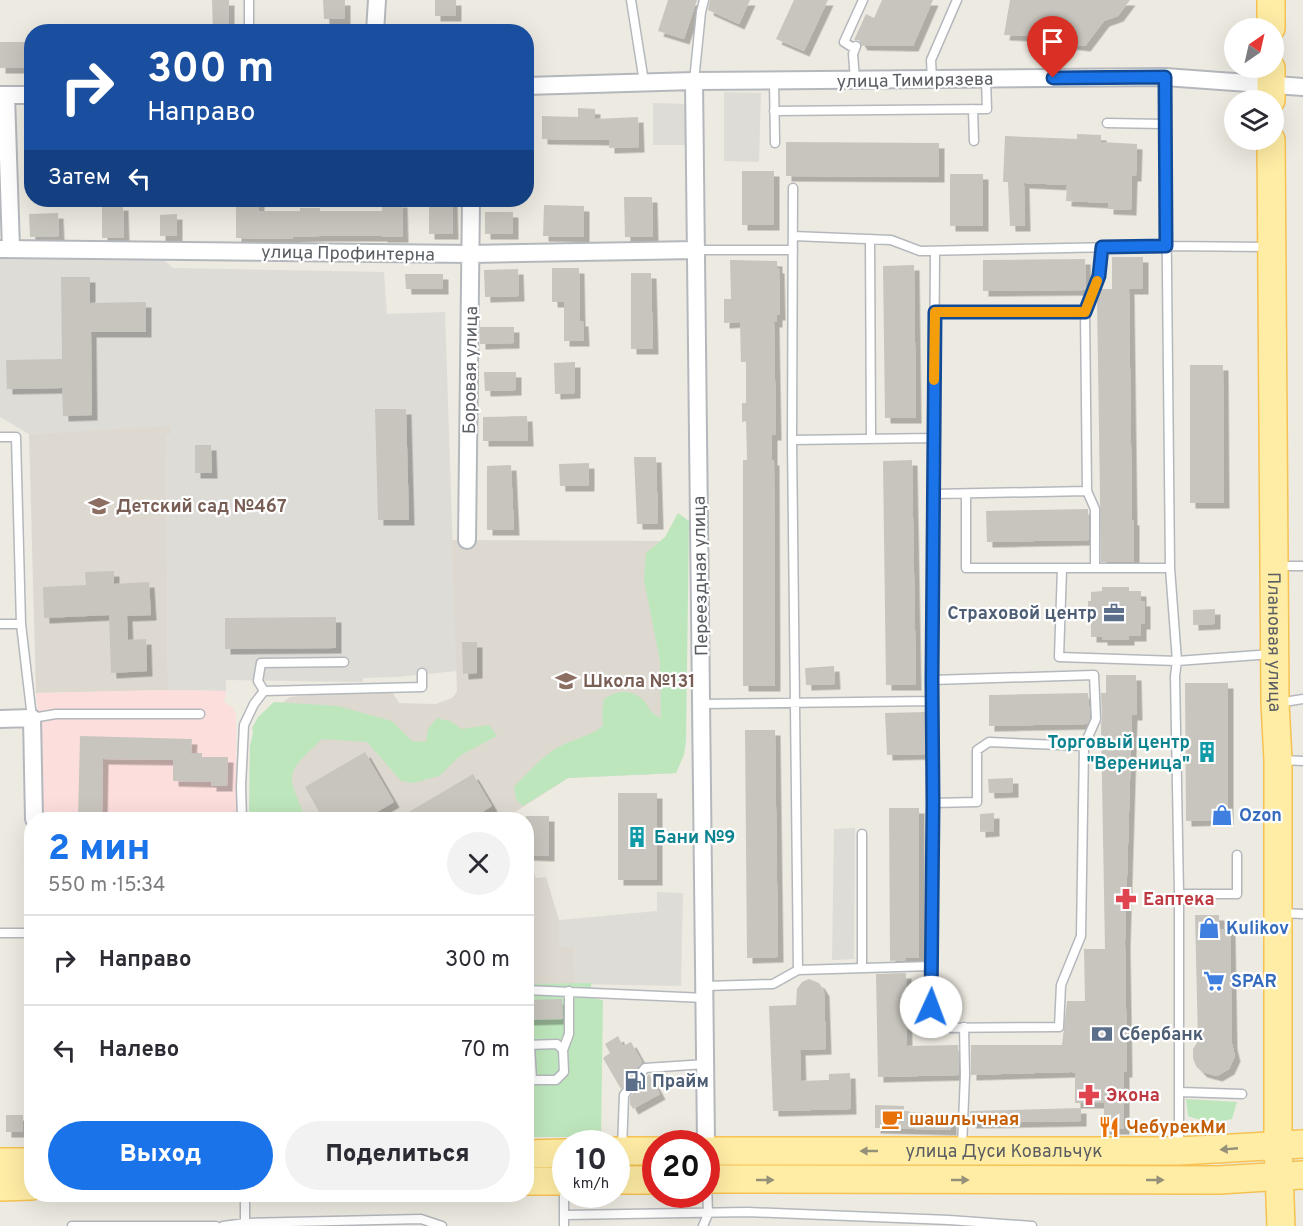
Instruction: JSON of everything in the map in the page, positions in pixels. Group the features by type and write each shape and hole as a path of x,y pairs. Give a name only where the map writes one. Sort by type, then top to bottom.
{"main road":[{"path":"1271,0 1271,18"},
{"name":"Плановая улица","path":"1271,150 1275,703 1290,761 1291,1176 1281,1226"},
{"name":"улица Дуси Ковальчук","path":"720,1151 1179,1151 1291,1144"},
{"path":"534,1154 552,1153"},
{"path":"0,1162 24,1162"},
{"name":"улица Дуси Ковальчук","path":"720,1179 1219,1180 1291,1176"},
{"path":"534,1181 552,1181"},
{"path":"0,1187 24,1186"}],"street":[{"path":"376,24 377,0"},
{"name":"улица Тимирязева","path":"534,86 694,81 1165,77 1303,87"},
{"name":"Переездная улица","path":"694,81 706,1130"},
{"path":"6,249 3,95 24,95"},
{"name":"Боровая улица","path":"467,540 471,207"},
{"name":"улица Профинтерна","path":"6,249 471,254 696,250"},
{"path":"0,719 32,718 34,812"}],"lane":[{"path":"249,0 249,24"},
{"path":"631,0 644,82"},
{"path":"694,81 701,12 705,0"},
{"path":"855,80 853,54 856,47 844,42 863,0"},
{"path":"932,79 930,60 957,0"},
{"path":"1165,77 1170,568 1178,661 1175,676 1179,894 1179,1151"},
{"path":"774,111 987,109 986,79"},
{"path":"774,81 775,143"},
{"path":"973,109 974,141"},
{"path":"1107,123 1164,124"},
{"path":"793,188 792,440 798,970"},
{"path":"793,236 891,240 920,251 1166,246 1271,247"},
{"path":"870,239 871,439"},
{"path":"1095,568 1095,509 1087,491 1085,312 1099,276 1102,247"},
{"path":"696,250 792,250"},
{"path":"932,680 1094,675 1096,719 1084,746 1081,936 1061,985 1059,1027 930,1028 932,966 932,680 935,251"},
{"path":"935,312 1085,312"},
{"path":"0,437 16,437 21,624 32,718 56,714 200,714"},
{"path":"792,440 934,438"},
{"path":"933,494 1087,491"},
{"path":"966,494 966,568 1170,568"},
{"path":"1275,566 1303,566"},
{"path":"1062,568 1059,657 1178,661 1275,654"},
{"path":"0,624 21,624"},
{"path":"264,691 258,681 261,663 344,662"},
{"path":"264,691 422,687 422,673"},
{"path":"242,812 244,724 254,704 264,691"},
{"path":"1275,703 1303,699"},
{"path":"702,704 932,701"},
{"path":"933,803 977,802 977,750 989,742 1084,746"},
{"path":"862,834 862,968"},
{"path":"1179,894 1237,894 1237,855"},
{"path":"0,933 24,933"},
{"path":"534,990 705,992 773,984 798,970 932,966"},
{"path":"534,1080 556,1080 564,1072 563,1050 569,1034 569,991"},
{"path":"962,1151 964,1027"},
{"path":"534,1045 557,1044 563,1050"},
{"path":"621,1130 624,1095 645,1068 706,1064"},
{"path":"1180,1092 1242,1094"},
{"path":"245,1202 245,1223"},
{"path":"564,1208 564,1226"},
{"path":"703,1226 708,1208"},
{"path":"564,1215 748,1212 949,1220 1032,1226"},
{"path":"223,1226 245,1223 421,1219 442,1226"},
{"path":"72,1226 216,1226"}],"shaded area":[{"path":"724,92 761,93 759,162 724,161"},
{"path":"653,103 688,104 687,145 653,145"},
{"path":"158,255 173,268 384,272 387,314 445,312 457,671 363,678 363,682 226,680 226,691 168,690 166,434 170,427 29,434 0,417 0,258"},
{"name":"Детский сад №467","path":"170,426 171,434 166,435 168,690 36,693 29,434"},
{"name":"Школа №131","path":"452,540 674,541 676,773 568,778 515,812 255,812 278,706 290,697 393,693 399,703 436,704 452,698 457,692"},
{"path":"226,691 224,702 233,708 236,714 236,812 43,812 42,741 36,693"},
{"path":"855,828 854,959 832,960 834,829"},
{"path":"534,872 536,878 546,877 559,920 559,946 574,947 575,984 534,984"},
{"path":"657,892 683,893 681,986 575,984 574,948 559,946 559,920 657,911"}],"green space":[{"path":"678,513 689,521 686,740 684,755 676,773 568,778 523,806 516,799 514,787 551,752 603,726 604,699 613,694 631,693 641,698 653,713 661,718 660,661 644,580 646,553 665,537"},
{"path":"274,702 338,706 392,721 412,741 426,742 428,729 437,718 450,721 462,729 489,725 497,736 461,755 439,776 413,783 401,781 367,742 322,739 301,760 292,774 292,782 303,812 249,812 250,745 252,728 258,717"},
{"path":"591,983 591,998 603,1000 601,1130 552,1130 552,1137 534,1137 534,984"},
{"path":"1186,1099 1237,1102 1232,1119 1210,1121 1188,1116"}],"building":[{"path":"212,0 229,0 229,24 213,24"},
{"path":"323,0 345,0 345,19 324,19"},
{"path":"435,0 456,0 456,16 435,16"},
{"path":"668,0 697,0 684,39 658,31"},
{"path":"710,0 750,0 739,24 708,10"},
{"path":"794,0 828,0 804,51 776,39"},
{"path":"882,0 933,0 913,46 862,45 859,40 854,40 866,14 874,18"},
{"path":"1010,0 1130,0 1118,16 1104,21 1085,46 1068,44 1053,47 1043,46 1027,36 1004,35"},
{"path":"0,42 24,42 24,68 0,68"},
{"path":"578,108 595,109 595,119 638,117 639,147 609,148 609,140 542,139 542,116 578,117"},
{"path":"1077,134 1101,135 1101,142 1137,144 1136,176 1132,176 1131,210 1108,209 1108,203 1066,201 1067,185 1024,183 1025,226 1010,226 1008,182 1003,182 1005,136 1077,139"},
{"path":"786,142 939,143 939,177 786,176"},
{"path":"742,171 774,171 774,225 742,225"},
{"path":"950,174 983,174 983,226 950,226"},
{"path":"624,197 652,197 653,237 625,237"},
{"path":"544,205 584,206 584,237 543,236"},
{"path":"102,207 123,207 124,238 102,238"},
{"path":"236,207 259,207 259,211 300,211 300,208 320,208 320,211 382,211 382,207 402,207 403,237 236,238"},
{"path":"429,207 452,207 453,234 429,234"},
{"path":"485,212 513,212 513,234 485,234"},
{"path":"58,213 59,236 30,237 29,214"},
{"path":"177,214 177,236 160,236 160,215"},
{"path":"1112,257 1143,257 1143,289 1129,289 1134,562 1101,562 1097,298 1101,289 1112,289"},
{"path":"1085,259 1086,290 983,291 983,260"},
{"path":"730,260 777,261 777,268 779,268 780,315 777,315 777,322 774,322 776,435 772,435 775,686 743,686 743,460 747,460 746,421 742,422 742,403 746,403 746,362 741,362 740,322 724,323 724,299 731,299"},
{"path":"914,265 916,418 885,418 883,266"},
{"path":"552,268 579,268 580,321 583,321 584,341 564,341 564,302 552,302"},
{"path":"518,269 519,296 485,297 484,270"},
{"path":"631,273 651,273 653,349 631,349"},
{"path":"405,274 443,274 443,289 406,289"},
{"path":"61,277 90,277 90,303 146,302 146,332 91,332 92,415 63,416 62,388 7,389 6,360 62,359"},
{"path":"480,327 514,327 514,343 480,344"},
{"path":"575,362 575,393 555,394 554,363"},
{"path":"1190,365 1223,365 1224,503 1190,503"},
{"path":"484,372 516,372 516,390 485,391"},
{"path":"375,409 406,409 409,520 378,520"},
{"path":"527,416 528,441 483,441 483,417"},
{"path":"195,445 211,445 212,473 195,473"},
{"path":"634,457 656,457 658,524 637,524"},
{"path":"912,460 916,685 886,685 883,461"},
{"path":"589,463 589,486 560,486 559,464"},
{"path":"511,465 514,530 487,530 487,466"},
{"path":"1088,509 1089,540 987,542 986,511"},
{"path":"114,571 114,584 149,582 151,615 127,616 128,640 146,639 147,671 111,673 109,615 44,618 43,587 86,585 85,572"},
{"path":"1102,587 1129,587 1129,591 1141,591 1141,601 1145,601 1145,624 1141,624 1141,636 1129,636 1129,640 1102,640 1102,637 1091,637 1091,624 1088,624 1088,601 1091,601 1091,592 1102,591"},
{"path":"1215,609 1215,624 1193,625 1193,610"},
{"path":"336,617 336,648 225,649 225,618"},
{"path":"462,642 477,642 477,673 463,674"},
{"path":"834,666 835,684 806,685 805,668"},
{"path":"1106,675 1136,675 1137,715 1132,715 1125,943 1127,1072 1124,1072 1124,1129 1104,1129 1104,1103 1075,1103 1075,1073 971,1075 971,1045 1062,1045 1067,1001 1085,1001 1084,949 1105,949 1101,693 1106,693"},
{"name":"Торговый центр \"Вереница\"","path":"1185,683 1228,683 1228,820 1186,821"},
{"path":"1088,693 1090,718 1087,724 989,726 989,695"},
{"path":"926,712 926,754 887,755 885,713"},
{"path":"745,730 775,730 778,957 747,958"},
{"path":"80,736 192,739 191,753 202,753 202,757 228,757 227,786 211,786 211,782 173,781 173,760 103,759 102,812 78,812"},
{"path":"365,752 394,802 377,812 319,812 305,787"},
{"path":"473,774 492,806 482,812 409,812"},
{"path":"1013,778 1013,792 989,793 988,779"},
{"name":"Бани №9","path":"618,793 657,793 657,880 618,880"},
{"path":"889,808 919,808 919,958 890,961"},
{"path":"994,813 994,831 980,832 980,814"},
{"path":"534,816 549,816 549,856 534,855"},
{"name":"SPAR","path":"1195,915 1219,915 1219,929 1230,929 1232,1044 1235,1056 1229,1069 1217,1076 1202,1072 1196,1066 1193,1058 1193,1049 1198,1041"},
{"path":"906,973 907,1046 958,1045 959,1075 878,1077 876,974"},
{"path":"809,979 819,983 824,991 826,1049 800,1050 801,1081 829,1080 829,1074 850,1073 851,1109 773,1111 769,1006 796,1005 797,989 802,982"},
{"path":"562,999 563,1019 534,1020 534,1000"},
{"path":"618,1036 623,1046 631,1042 642,1062 621,1089 603,1058 610,1053 605,1044"},
{"path":"649,1074 660,1094 633,1109 630,1097"},
{"path":"875,1105 904,1106 904,1112 951,1114 951,1130 875,1128"},
{"path":"1081,1108 1081,1121 971,1123 970,1111"},
{"path":"6,1115 23,1115 23,1132 6,1132"}],"slow traffic":[{"path":"934,380 935,312 1085,312 1097,281"}],"place":[{"name":"Детский сад №467","path":"99,506"},
{"name":"Страховой центр","path":"1114,613"},
{"name":"Школа №131","path":"566,681"},
{"name":"Торговый центр \"Вереница\"","path":"1207,752"},
{"name":"Ozon","path":"1222,815"},
{"name":"Бани №9","path":"637,837"},
{"name":"Еаптека","path":"1126,899"},
{"name":"Kulikov","path":"1209,928"},
{"name":"SPAR","path":"1214,981"},
{"name":"Сбербанк","path":"1102,1034"},
{"name":"Прайм","path":"635,1081"},
{"name":"Экона","path":"1089,1095"},
{"name":"шашлычная","path":"892,1119"},
{"name":"ЧебурекМи","path":"1109,1127"}],"route":[{"path":"931,1007 935,312 1085,312 1099,276 1102,247 1166,246 1165,77 1053,78"}]}
